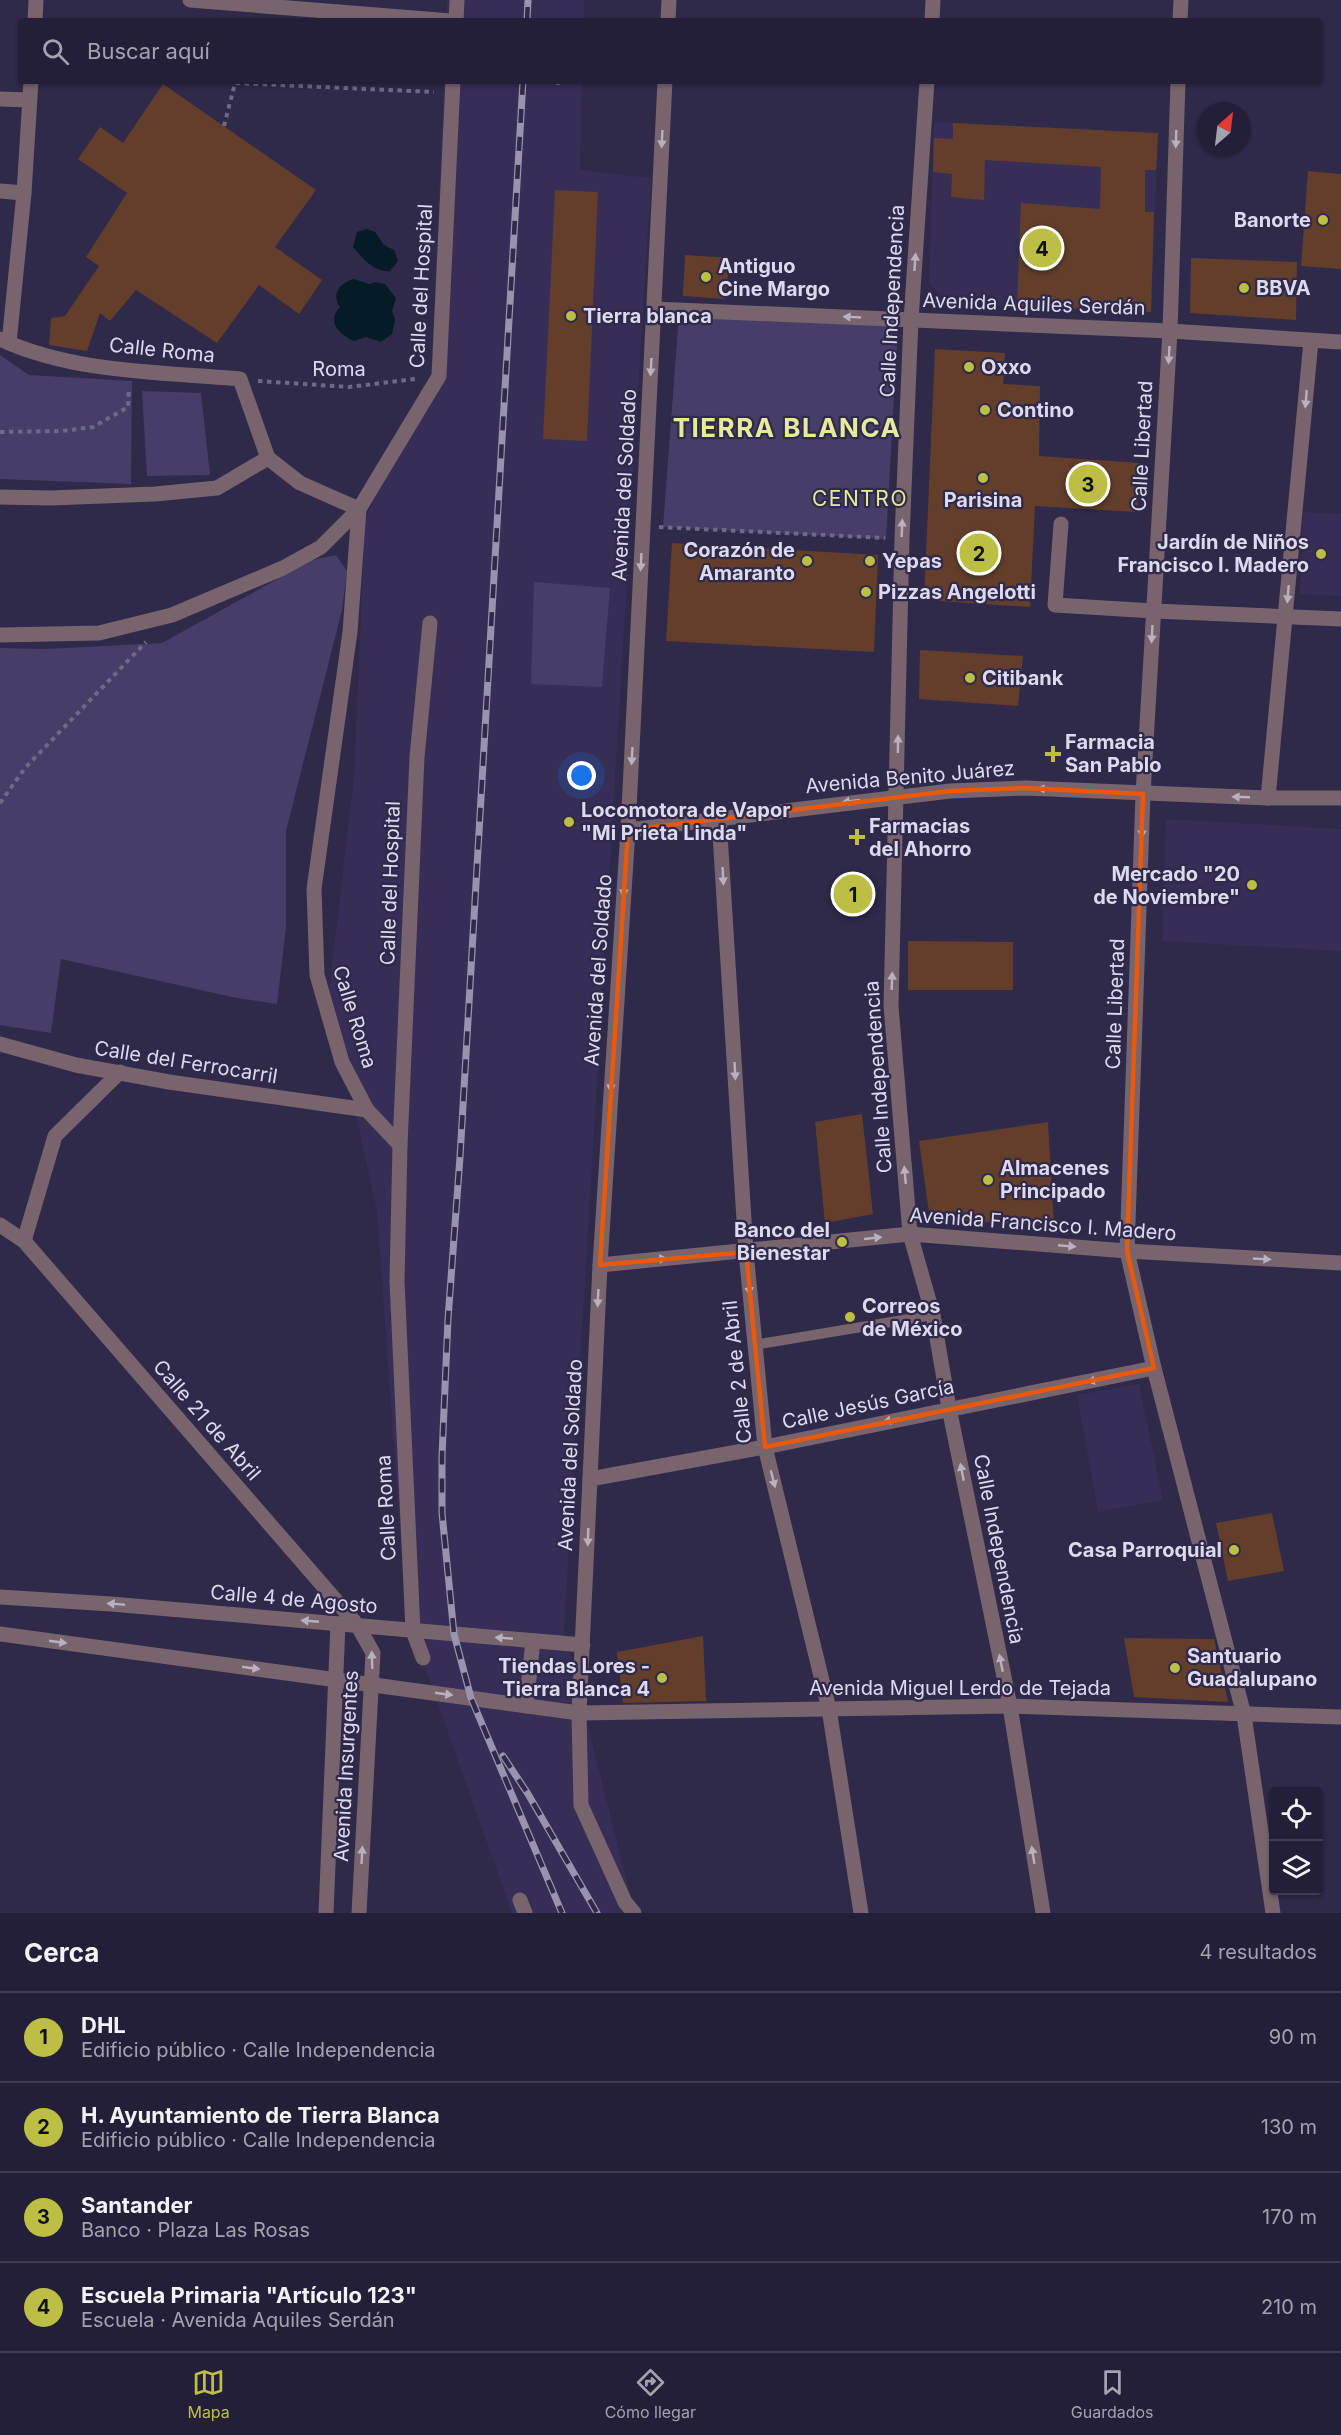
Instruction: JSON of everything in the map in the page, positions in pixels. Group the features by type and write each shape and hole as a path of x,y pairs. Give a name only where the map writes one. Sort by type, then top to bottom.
{"street":[{"path":"35,18 36,0"},
{"path":"190,0 414,18"},
{"path":"456,18 457,0"},
{"path":"668,18 669,0"},
{"path":"932,18 933,0"},
{"path":"1180,18 1181,0"},
{"path":"4,341 24,193 31,84"},
{"name":"Avenida del Soldado","path":"579,1713 600,1265 628,830 665,84"},
{"name":"Calle Independencia","path":"927,84 911,320 902,538 891,1006 910,1234 933,1316 949,1408 1010,1706 1043,1913"},
{"name":"Calle Libertad","path":"1178,84 1170,331 1143,794 1127,1251 1154,1368 1244,1714 1273,1913"},
{"name":"Calle del Hospital","path":"359,509 439,376 453,87"},
{"path":"0,99 30,100"},
{"path":"0,191 24,193"},
{"name":"Avenida Aquiles Serdán","path":"654,309 1170,331 1341,342"},
{"name":"Calle Roma","path":"4,341 52,359 130,370 240,379 268,458"},
{"path":"1268,798 1311,341"},
{"path":"0,496 51,498 218,489 268,458 300,483 359,509 321,547 282,568 172,615 99,633 0,635"},
{"name":"Calle Roma","path":"359,509 350,632 314,889 317,975 342,1062 367,1110 400,1145 397,1281 413,1630 423,1658"},
{"path":"1061,524 1055,605 1341,619"},
{"name":"Calle del Hospital","path":"400,1145 417,757 430,623"},
{"name":"Avenida Benito Juárez","path":"628,830 897,796 1025,788 1268,798 1341,798"},
{"name":"Calle 2 de Abril","path":"719,818 746,1252 765,1447 829,1709 861,1913"},
{"name":"Calle del Ferrocarril","path":"0,1044 76,1065 169,1083 367,1110"},
{"path":"24,1241 55,1136 120,1072"},
{"name":"Calle 21 de Abril","path":"0,1225 24,1241 358,1626"},
{"name":"Avenida Francisco I. Madero","path":"600,1265 910,1234 1127,1251 1341,1263"},
{"name":"Calle Jesús García","path":"590,1479 765,1447 1154,1368"},
{"name":"Calle 4 de Agosto","path":"0,1597 111,1604 583,1645"},
{"name":"Avenida Insurgentes","path":"326,1913 338,1624"},
{"name":"Avenida Insurgentes","path":"358,1626 373,1653 359,1913"},
{"path":"0,1634 579,1713 580,1804 625,1902 634,1913"},
{"path":"526,1706 533,1641"},
{"name":"Avenida Miguel Lerdo de Tejada","path":"579,1713 1010,1706 1341,1717"}],"lane":[{"path":"754,1345 933,1316"}],"path":[{"path":"224,126 235,84"},
{"path":"290,84 453,87"},
{"path":"0,432 62,431 93,427 129,407 130,370"},
{"name":"Roma","path":"240,379 349,387 439,376"},
{"path":"643,527 902,538"},
{"path":"0,803 26,768 147,640"}],"highlighted area":[{"path":"1025,788 1143,794 1127,1251 1154,1368 765,1447 746,1252 600,1265 628,830 950,791"}],"shaded area":[{"path":"447,0 584,0 584,18 446,18"},
{"path":"444,84 582,84 580,170 651,178 564,1631 635,1913 512,1913 406,1614 377,1212 329,990 354,777 365,519 431,380"},
{"path":"934,122 1158,133 1151,312 948,303 929,283"},
{"path":"679,314 898,326 886,539 663,527"},
{"path":"0,355 29,375 132,381 131,484 0,479"},
{"path":"142,391 201,393 210,475 147,476"},
{"name":"Jardín de Niños Francisco I. Madero","path":"1303,512 1341,514 1341,596 1300,594"},
{"path":"336,555 347,571 342,610 286,831 286,928 277,1004 232,997 61,959 51,1033 0,1025 0,648 46,649 162,643 312,560"},
{"path":"534,582 610,588 602,687 531,684"},
{"name":"Mercado \"20 de Noviembre\"","path":"1166,819 1341,829 1341,951 1162,941"},
{"path":"1139,1384 1163,1500 1098,1512 1077,1395"}],"water":[{"path":"367,229 375,232 384,245 394,250 398,261 390,271 374,267 353,247 357,232"},
{"path":"354,279 369,284 375,282 385,284 396,298 392,311 395,320 392,334 381,342 366,337 354,341 339,331 334,323 336,312 340,307 336,297 338,289"}],"building":[{"path":"163,84 316,190 275,247 322,280 299,314 259,285 217,343 136,290 110,321 100,313 87,351 49,345 51,318 65,316 99,266 86,257 127,193 78,159 100,127 123,143"},
{"path":"953,123 1158,133 1156,170 1145,170 1145,212 1154,212 1151,312 1017,306 1021,203 1100,209 1101,167 985,160 984,200 951,197 952,174 933,172 934,138 953,139"},
{"name":"Banorte","path":"1308,171 1341,174 1341,269 1301,266"},
{"name":"Tierra blanca","path":"555,190 598,192 587,441 543,439"},
{"name":"Antiguo Cine Margo","path":"685,255 730,258 725,299 683,296"},
{"name":"BBVA","path":"1191,258 1297,262 1296,320 1190,313"},
{"path":"935,349 1005,353 1003,384 1040,386 1039,456 1140,463 1137,512 1035,506 1030,607 924,600"},
{"path":"672,543 878,555 874,652 666,641"},
{"name":"Citibank","path":"920,650 1023,656 1018,706 919,699"},
{"path":"908,941 1013,942 1013,990 908,990"},
{"path":"862,1114 873,1214 825,1223 815,1122"},
{"name":"Almacenes Principado","path":"1048,1122 1054,1226 930,1219 919,1141"},
{"path":"1272,1513 1284,1571 1228,1581 1216,1523"},
{"name":"Tiendas Lores - Tierra Blanca 4","path":"703,1636 706,1701 623,1703 617,1652"},
{"name":"Santuario Guadalupano","path":"1124,1638 1214,1639 1228,1702 1134,1697"}],"railway":[{"path":"527,18 528,0"},
{"path":"523,84 460,1157 448,1319 442,1513 454,1634 471,1698 562,1913"},
{"path":"503,1756 528,1794 597,1913"}],"place":[{"name":"Banorte","path":"1323,220"},
{"name":"Escuela Primaria \"Artículo 123\"","path":"1042,248"},
{"name":"Antiguo Cine Margo","path":"706,277"},
{"name":"BBVA","path":"1244,288"},
{"name":"Tierra blanca","path":"571,316"},
{"name":"Oxxo","path":"969,367"},
{"name":"Contino","path":"985,410"},
{"name":"Parisina","path":"983,478"},
{"name":"Santander","path":"1088,484"},
{"name":"H. Ayuntamiento de Tierra Blanca","path":"979,553"},
{"name":"Jardín de Niños Francisco I. Madero","path":"1321,554"},
{"name":"Corazón de Amaranto","path":"807,561"},
{"name":"Yepas","path":"870,561"},
{"name":"Pizzas Angelotti","path":"866,592"},
{"name":"Citibank","path":"970,678"},
{"name":"Farmacia San Pablo","path":"1053,754"},
{"name":"Locomotora de Vapor \"Mi Prieta Linda\"","path":"569,822"},
{"name":"Farmacias del Ahorro","path":"857,837"},
{"name":"Mercado \"20 de Noviembre\"","path":"1252,885"},
{"name":"DHL","path":"853,894"},
{"name":"Almacenes Principado","path":"988,1180"},
{"name":"Banco del Bienestar","path":"842,1242"},
{"name":"Correos de México","path":"850,1317"},
{"name":"Casa Parroquial","path":"1234,1550"},
{"name":"Santuario Guadalupano","path":"1175,1668"},
{"name":"Tiendas Lores - Tierra Blanca 4","path":"662,1678"}],"district":[{"name":"TIERRA BLANCA","path":"787,427"},
{"name":"CENTRO","path":"860,498"}]}
